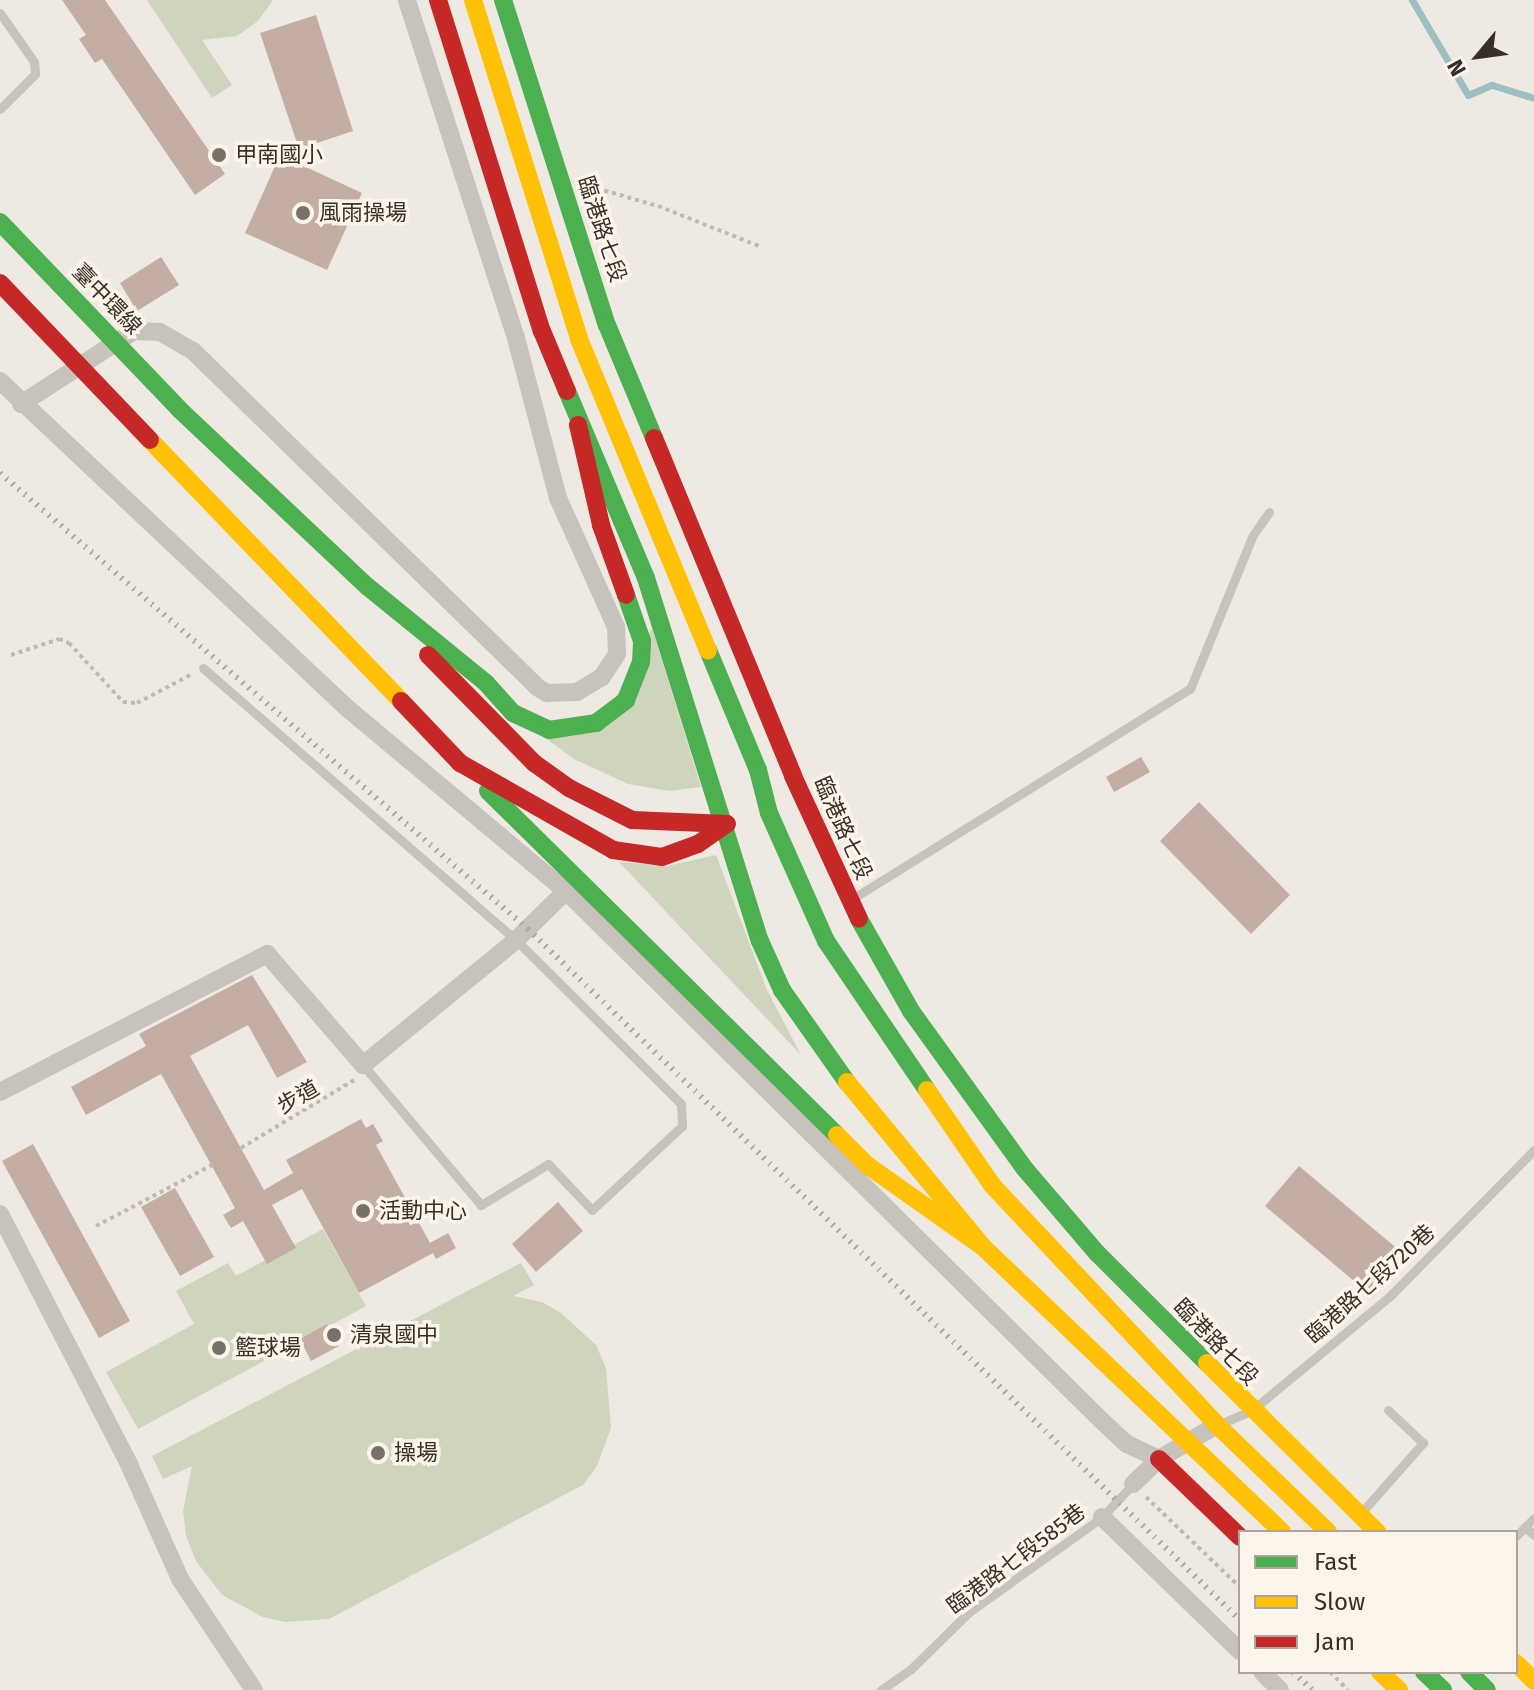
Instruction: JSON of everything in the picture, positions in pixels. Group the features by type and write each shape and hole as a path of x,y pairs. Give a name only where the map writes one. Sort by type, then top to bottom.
{"main road":[{"path":"438,0 542,331 578,425 748,819 826,941 992,1185 1217,1425 1326,1530"},
{"path":"473,0 579,339 758,770 748,819 760,941 789,1002 881,1129 982,1246 1280,1530"},
{"name":"臨港路七段","path":"503,0 607,325 849,901 911,1011 1025,1169 1251,1411 1375,1530"},
{"name":"臺中環線","path":"0,222 180,410 368,587"},
{"path":"0,283 460,763 867,1165 982,1246"},
{"path":"579,339 607,325"},
{"path":"368,587 486,683 513,713 549,730 565,731 596,723 612,712 635,680 642,641 601,525 578,425"},
{"path":"368,587 464,696 569,788 632,820 748,819"},
{"path":"460,763 613,850 662,857 698,844 748,819"},
{"path":"1159,1459 1238,1535"},
{"path":"1518,1665 1534,1681"},
{"path":"1382,1674 1399,1690"},
{"path":"1426,1674 1443,1690"},
{"path":"1471,1674 1487,1690"}],"street":[{"path":"21,404 134,331 160,332 193,351 537,687 547,693 577,692 602,677 617,654 616,627 558,498 516,338 407,0"},
{"path":"0,381 347,708 566,891 1102,1421 1127,1444 1159,1459"},
{"path":"0,1092 267,954 363,1065 516,940 566,891"},
{"path":"0,1214 128,1462 180,1579 254,1690"},
{"path":"1133,1484 1159,1459 1217,1425"},
{"path":"1102,1517 1238,1649"},
{"path":"1264,1674 1280,1690"}],"lane":[{"path":"0,13 34,62 35,74 0,109"},
{"path":"849,901 1190,689 1253,535 1269,512"},
{"path":"203,668 516,940 681,1104 682,1126 592,1210 548,1164 481,1205 363,1065"},
{"name":"臨港路七段720巷","path":"1217,1425 1251,1411 1391,1295 1534,1150"},
{"path":"1359,1516 1423,1443 1388,1410"},
{"name":"臨港路七段585巷","path":"881,1690 910,1670 969,1612 1102,1517 1133,1484"},
{"path":"1518,1534 1534,1518"},
{"path":"1525,1527 1534,1535"}],"path":[{"path":"562,185 602,187 759,246"},
{"path":"11,655 59,639 69,643 123,702 137,703 203,668"},
{"name":"步道","path":"241,1148 350,1086 363,1065"},
{"path":"96,1226 212,1165"},
{"path":"1133,1484 1238,1585"},
{"path":"1332,1674 1348,1690"}],"green space":[{"path":"147,0 273,0 258,21 237,36 202,40 232,85 212,98"},
{"path":"652,628 701,787 669,791 628,784 574,759 533,729 598,731"},
{"path":"716,855 767,990 801,1055 619,862 667,866"},
{"name":"籃球場","path":"323,1229 366,1306 138,1429 106,1372 194,1324 176,1291 228,1263 236,1276"},
{"path":"521,1263 534,1285 513,1296 542,1302 561,1313 596,1345 606,1368 611,1428 597,1466 583,1485 329,1619 285,1622 263,1617 222,1595 196,1561 186,1536 183,1511 192,1466 163,1479 152,1456"}],"building":[{"path":"62,0 105,0 225,174 195,195 102,59 95,63 79,39 86,35"},
{"path":"316,15 353,131 299,149 260,33"},
{"name":"風雨操場","path":"280,155 362,193 327,270 245,233"},
{"path":"161,257 179,285 137,311 120,283"},
{"path":"1141,757 1150,772 1114,792 1106,777"},
{"path":"1199,802 1290,895 1251,934 1160,841"},
{"path":"252,975 307,1062 277,1078 248,1025 190,1056 264,1190 293,1173 286,1160 361,1119 366,1128 373,1124 383,1141 376,1145 430,1243 448,1233 456,1248 436,1259 433,1253 359,1293 302,1189 272,1205 296,1248 267,1264 243,1221 231,1228 223,1215 235,1208 161,1074 86,1115 71,1087 146,1046 139,1034"},
{"path":"33,1144 130,1321 99,1338 2,1161"},
{"path":"1299,1166 1407,1257 1373,1297 1265,1206"},
{"path":"175,1188 214,1257 180,1276 141,1207"},
{"path":"558,1202 583,1231 536,1272 512,1244"},
{"path":"327,1324 339,1346 311,1361 300,1339"}],"waterway":[{"path":"1412,0 1468,95 1492,85 1534,98"}],"railway":[{"path":"0,473 528,929 1238,1618"},
{"path":"1295,1674 1312,1690"}],"traffic: fast":[{"path":"503,0 607,325 654,438"},
{"path":"0,222 180,410"},
{"path":"567,391 646,578 760,941 782,990 847,1082"},
{"path":"180,410 368,587 486,683 513,713 549,730 596,723 626,700 641,662 642,641 626,595"},
{"path":"708,650 758,770 769,813 826,941 927,1090"},
{"path":"488,791 837,1135"},
{"path":"859,919 911,1011 1025,1169 1097,1253 1207,1363"},
{"path":"1426,1674 1443,1690"},
{"path":"1471,1674 1487,1690"}],"traffic: slow":[{"path":"473,0 579,339 708,650"},
{"path":"150,440 401,701"},
{"path":"847,1082 982,1246 1280,1530"},
{"path":"927,1090 992,1185 1217,1425 1326,1530"},
{"path":"837,1135 867,1165 982,1246"},
{"path":"1207,1363 1375,1530"},
{"path":"1518,1665 1534,1681"},
{"path":"1382,1674 1399,1690"}],"traffic: jam":[{"path":"438,0 542,331 567,391"},
{"path":"0,283 150,440"},
{"path":"578,425 601,525 626,595"},
{"path":"654,438 793,776 859,919"},
{"path":"428,655 534,763 569,788 632,820 727,824"},
{"path":"401,701 460,763 613,850 662,857 698,844 727,824"},
{"path":"1159,1459 1238,1535"}],"place":[{"name":"甲南國小","path":"219,155"},
{"name":"風雨操場","path":"303,213"},
{"name":"活動中心","path":"363,1211"},
{"name":"清泉國中","path":"334,1335"},
{"name":"籃球場","path":"219,1348"},
{"name":"操場","path":"378,1453"}]}
